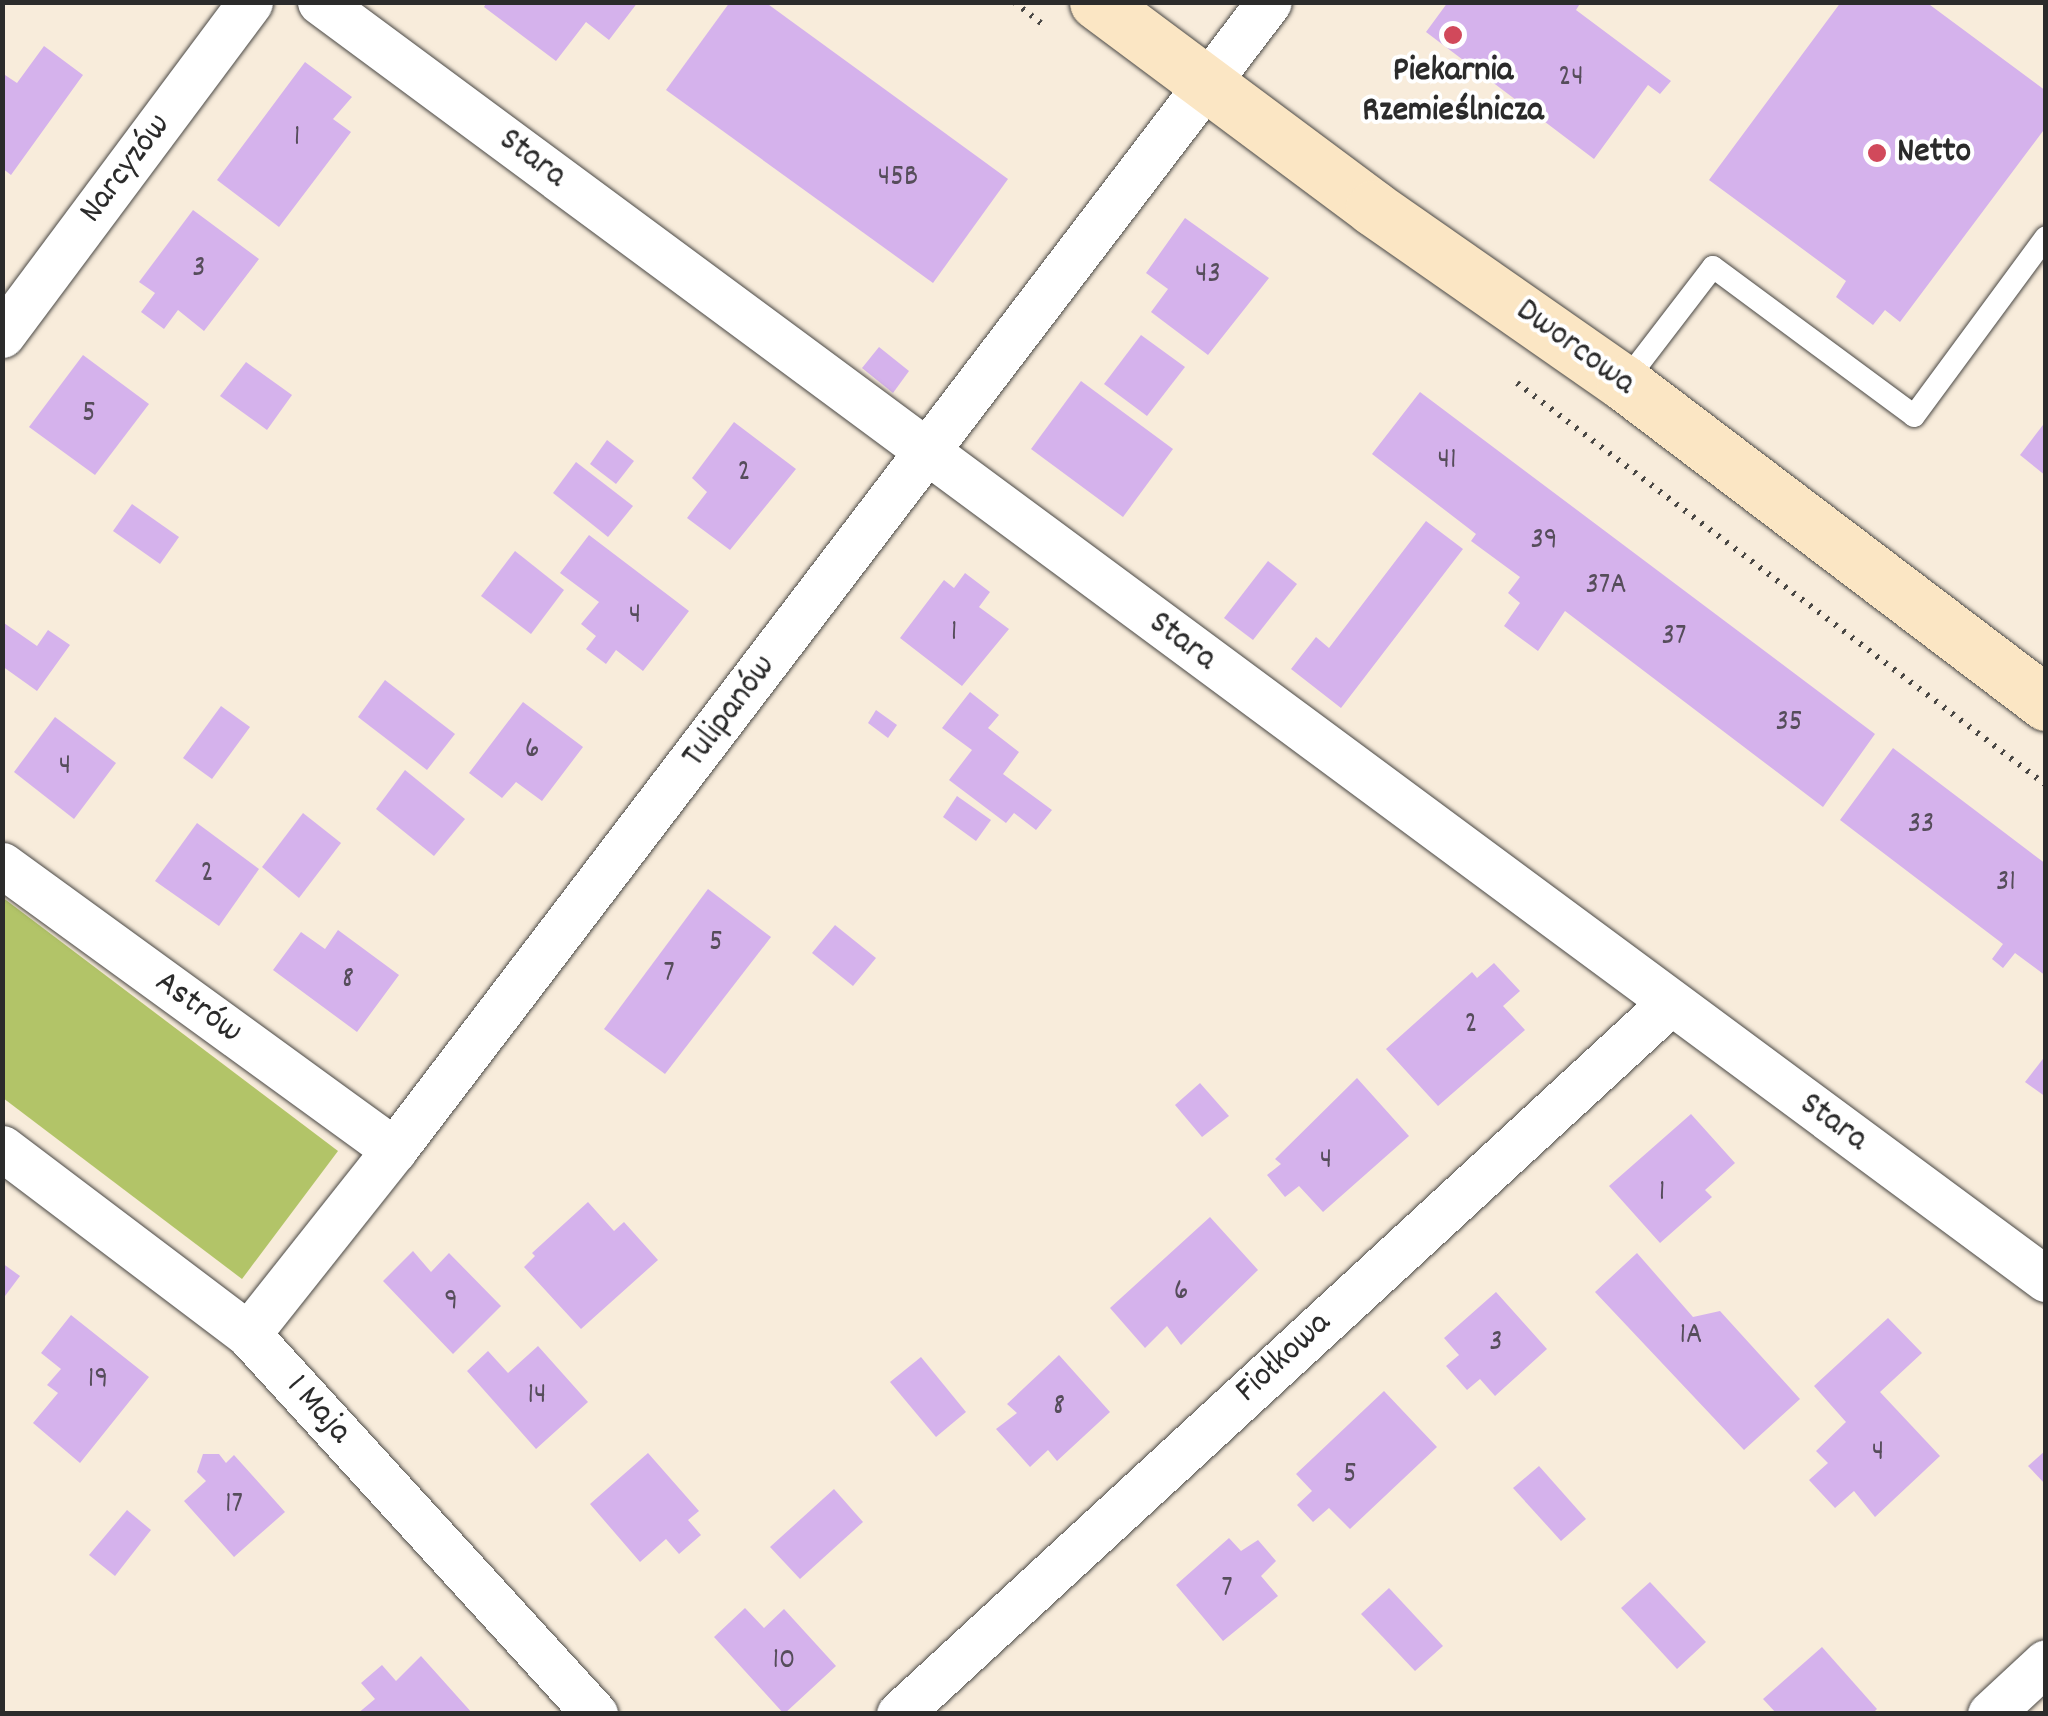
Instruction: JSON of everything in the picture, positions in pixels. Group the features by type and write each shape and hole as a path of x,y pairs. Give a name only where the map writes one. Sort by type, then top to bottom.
{"street":[{"name":"Narcyzów","path":"2,335 250,2"},
{"name":"Stara","path":"320,2 2046,1279"},
{"name":"Dworcowa","path":"1097,2 1373,208 1624,383 2046,704"},
{"name":"Tulipanów","path":"248,1334 394,1150 928,454 1269,2"},
{"name":"Astrów","path":"2,864 394,1150"},
{"name":"Fiołkowa","path":"899,1714 1670,1004"},
{"name":"1 Maja","path":"2,1148 248,1334 595,1714"},
{"path":"1990,1714 2046,1662"}],"lane":[{"path":"1624,383 1713,267 1914,416 2046,237"}],"path":[{"path":"1014,2 1050,30"},
{"path":"1514,381 2046,785"}],"green space":[{"path":"2,897 338,1151 242,1279 3,1098"}],"building":[{"path":"487,2 638,2 609,40 586,22 556,61 484,7"},
{"path":"730,2 765,2 1008,179 933,283 666,90"},
{"path":"1448,2 1581,2 1576,10 1671,81 1660,94 1648,85 1594,159 1426,32"},
{"name":"Netto","path":"1841,2 1926,2 2046,91 2046,127 1900,322 1885,310 1873,325 1836,297 1846,281 1709,180"},
{"path":"44,46 83,75 11,175 2,168 2,73 17,83"},
{"path":"305,62 352,97 333,119 351,132 279,227 217,180"},
{"path":"193,210 259,259 204,331 178,310 164,329 141,312 155,293 139,282"},
{"path":"1185,218 1269,278 1208,355 1151,312 1168,289 1146,273"},
{"path":"1141,335 1185,367 1147,416 1104,384"},
{"path":"879,347 909,371 893,393 862,368"},
{"path":"83,355 149,404 95,475 29,427"},
{"path":"246,362 292,395 267,430 220,396"},
{"path":"1081,381 1173,449 1123,517 1031,449"},
{"path":"1420,392 1875,734 1823,807 1565,611 1538,651 1504,626 1520,603 1508,593 1520,577 1471,541 1476,534 1372,454"},
{"path":"2046,421 2046,476 2020,455"},
{"path":"734,422 796,469 730,550 687,518 707,492 692,478"},
{"path":"607,440 634,461 616,484 590,464"},
{"path":"576,462 633,506 608,537 553,493"},
{"path":"132,504 179,537 160,564 113,531"},
{"path":"1426,521 1463,549 1341,708 1291,669 1316,637 1329,648"},
{"path":"589,535 689,611 643,671 616,650 606,664 586,649 596,636 581,624 599,602 560,573"},
{"path":"515,551 564,590 531,634 481,596"},
{"path":"1268,561 1297,584 1253,640 1224,618"},
{"path":"965,573 990,592 979,607 1009,629 962,686 900,638 944,580 954,588"},
{"path":"4,623 37,646 48,630 70,645 37,691 2,666"},
{"path":"385,680 455,734 427,770 358,717"},
{"path":"970,692 999,715 988,728 1019,752 1003,774 1052,810 1036,830 1014,813 1006,823 949,780 972,750 942,728"},
{"path":"523,702 583,747 542,801 516,782 502,798 469,773"},
{"path":"221,706 250,727 212,779 183,758"},
{"path":"876,710 897,725 888,738 868,723"},
{"path":"55,717 116,763 74,819 14,772"},
{"path":"1893,748 2046,864 2046,976 2015,953 2003,968 1992,959 2003,944 1840,820"},
{"path":"405,770 465,819 434,856 376,809"},
{"path":"957,796 991,820 976,841 943,817"},
{"path":"303,813 341,843 299,898 262,867"},
{"path":"197,823 259,869 219,926 155,881"},
{"path":"708,889 771,937 665,1074 604,1029"},
{"path":"835,925 876,958 853,986 812,953"},
{"path":"338,930 399,975 357,1032 273,970 301,932 325,949"},
{"path":"1494,963 1520,991 1503,1006 1525,1030 1438,1106 1386,1049 1472,972 1477,978"},
{"path":"2046,1055 2046,1097 2025,1082"},
{"path":"1357,1078 1409,1136 1323,1212 1299,1186 1285,1197 1267,1175 1281,1164 1275,1159"},
{"path":"1200,1083 1229,1116 1202,1137 1175,1105"},
{"path":"1691,1114 1735,1163 1705,1190 1712,1197 1660,1243 1609,1186"},
{"path":"588,1202 614,1231 624,1222 658,1260 581,1329 524,1267 535,1256 532,1253"},
{"path":"1210,1217 1258,1270 1181,1345 1167,1326 1145,1348 1110,1308"},
{"path":"413,1251 431,1272 449,1253 501,1306 453,1354 383,1281"},
{"path":"1637,1253 1693,1317 1720,1311 1800,1399 1744,1450 1595,1292"},
{"path":"2,1263 20,1276 2,1300"},
{"path":"1496,1292 1547,1349 1495,1396 1480,1379 1467,1390 1446,1366 1459,1355 1444,1338"},
{"path":"71,1315 149,1377 80,1463 33,1423 58,1393 47,1385 61,1369 41,1353"},
{"path":"1888,1318 1922,1353 1880,1392 1940,1456 1875,1517 1854,1491 1835,1508 1809,1480 1828,1463 1816,1451 1846,1422 1814,1386"},
{"path":"538,1346 588,1402 536,1449 467,1371 488,1351 508,1373"},
{"path":"1059,1355 1110,1412 1057,1461 1048,1450 1030,1467 996,1429 1017,1413 1007,1404"},
{"path":"921,1357 966,1412 936,1437 890,1382"},
{"path":"1384,1391 1437,1447 1350,1529 1329,1508 1313,1522 1297,1505 1312,1491 1296,1474"},
{"path":"2046,1450 2046,1485 2028,1466"},
{"path":"648,1453 699,1511 688,1520 701,1535 679,1554 666,1539 640,1562 590,1504"},
{"path":"203,1454 219,1454 226,1463 234,1455 285,1512 234,1557 184,1501 206,1481 197,1472"},
{"path":"1539,1466 1586,1519 1561,1541 1513,1488"},
{"path":"834,1489 863,1522 800,1579 770,1547"},
{"path":"127,1510 151,1530 115,1576 89,1555"},
{"path":"1229,1538 1241,1551 1258,1540 1276,1561 1261,1576 1278,1596 1223,1641 1176,1585"},
{"path":"1650,1582 1706,1642 1677,1669 1621,1608"},
{"path":"1389,1588 1443,1646 1415,1671 1361,1614"},
{"path":"745,1608 764,1628 784,1609 836,1666 784,1714 714,1637"},
{"path":"1822,1647 1877,1709 1872,1714 1777,1714 1763,1699"},
{"path":"421,1656 473,1714 357,1714 375,1699 361,1683 382,1665 396,1681"}],"place":[{"name":"Piekarnia Rzemieślnicza","path":"1453,35"},
{"name":"Netto","path":"1877,153"}]}
